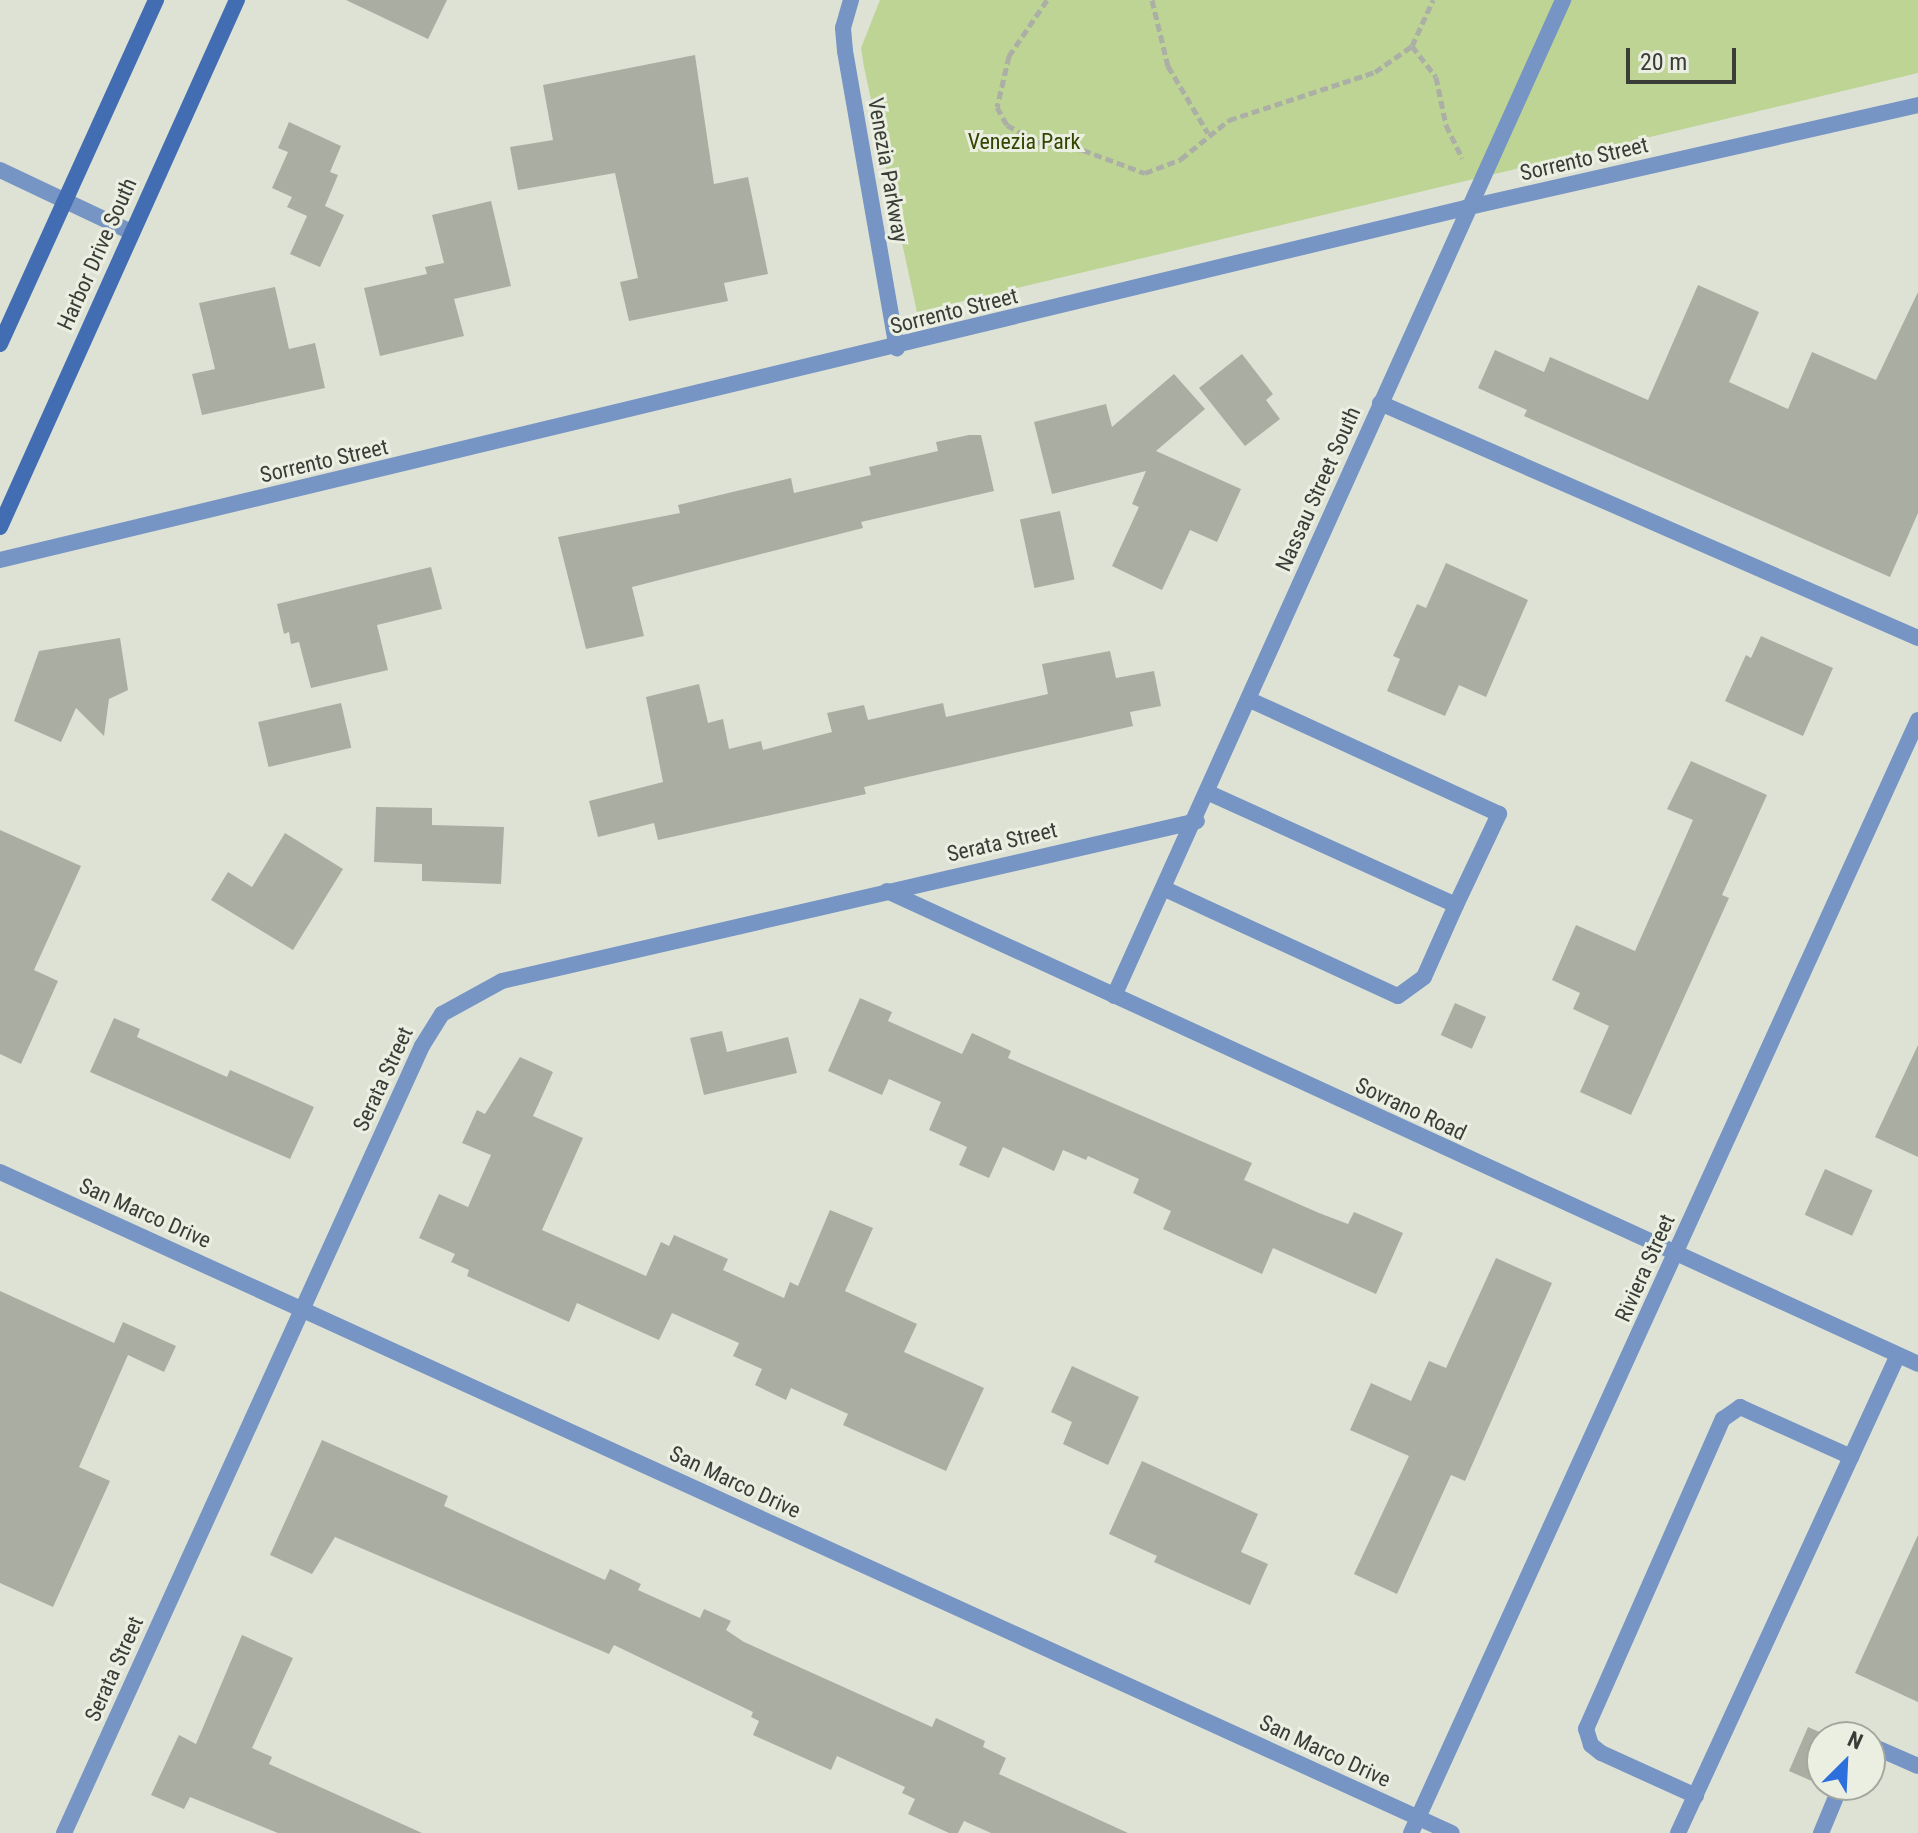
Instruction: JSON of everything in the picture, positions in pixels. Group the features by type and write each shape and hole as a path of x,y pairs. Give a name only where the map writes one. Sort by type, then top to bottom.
{"street":[{"path":"0,344 156,0"},
{"name":"Harbor Drive South","path":"0,527 237,0"},
{"name":"Venezia Parkway","path":"851,0 843,28 845,51 897,348"},
{"name":"Nassau Street South","path":"1114,996 1197,821 1465,208 1563,0"},
{"name":"Sorrento Street","path":"0,560 897,348 1465,208 1918,105"},
{"path":"0,170 131,232"},
{"path":"1380,403 1918,638"},
{"path":"1165,889 1398,996 1424,977 1499,814 1250,700"},
{"name":"Riviera Street","path":"1415,1826 1918,721"},
{"path":"1209,793 1456,905"},
{"name":"Serata Street","path":"64,1833 430,1029 455,1003 502,981 1197,821"},
{"name":"Sovrano Road","path":"887,891 1918,1364"},
{"name":"San Marco Drive","path":"0,1172 1415,1826 1452,1833"},
{"path":"1678,1833 1898,1355"},
{"path":"1696,1796 1601,1753 1591,1745 1586,1729 1723,1419 1740,1407 1851,1457"},
{"path":"1886,1752 1918,1766"},
{"path":"1821,1833 1834,1801"}],"path":[{"path":"1047,0 1005,68 997,107 1007,125 1038,142 1083,150 1145,173 1181,159 1208,133 1254,110 1375,72 1412,46 1433,0"},
{"path":"1152,0 1168,66 1208,133"},
{"path":"1412,46 1436,77 1446,125 1462,158"}],"green space":[{"name":"Venezia Park","path":"880,0 1918,0 1918,73 917,312 861,48"}],"building":[{"path":"346,0 447,0 428,39"},
{"path":"695,55 714,184 748,177 768,274 724,283 728,301 629,321 620,282 638,278 615,173 518,190 510,147 553,140 543,85"},
{"path":"289,122 341,146 330,172 338,175 325,206 344,215 320,267 290,254 307,216 287,207 292,197 272,188 288,152 278,148"},
{"path":"491,201 511,286 454,299 464,336 380,356 364,288 427,274 425,267 444,263 432,215"},
{"path":"1698,285 1759,312 1729,382 1788,409 1812,352 1876,380 1918,292 1918,513 1890,577 1524,416 1527,410 1478,388 1495,350 1544,372 1550,357 1648,400"},
{"path":"275,287 289,349 315,343 325,388 202,415 192,374 215,369 199,303"},
{"path":"1242,354 1273,394 1266,400 1280,419 1245,446 1199,388"},
{"path":"1174,374 1205,409 1156,451 1241,489 1217,542 1190,530 1162,590 1112,566 1139,507 1132,504 1146,471 1052,494 1034,422 1106,404 1112,427"},
{"path":"981,435 994,491 861,522 863,528 632,587 644,636 586,649 558,537 680,513 678,505 791,478 794,493 871,475 869,467 938,451 936,442"},
{"path":"1060,511 1075,579 1034,588 1020,520"},
{"path":"1446,563 1528,600 1486,697 1459,685 1445,716 1387,691 1400,659 1393,656 1417,604 1426,608"},
{"path":"431,567 442,609 377,625 388,670 311,688 299,642 291,644 289,632 284,634 277,604"},
{"path":"1761,636 1833,668 1803,736 1725,701 1746,655 1751,658"},
{"path":"120,638 128,690 109,699 104,736 76,708 61,742 14,721 39,651"},
{"path":"1110,651 1116,678 1154,671 1161,706 1130,712 1133,726 864,787 866,794 658,840 654,823 598,837 589,801 663,782 646,697 699,684 708,723 723,719 729,749 761,741 763,750 832,732 827,713 864,705 868,720 943,703 946,717 1048,694 1042,664"},
{"path":"341,703 351,748 269,767 258,722"},
{"path":"1691,761 1767,795 1722,895 1729,898 1631,1115 1580,1092 1609,1026 1573,1009 1580,993 1552,980 1576,925 1635,951 1693,820 1667,809"},
{"path":"376,807 432,808 432,825 504,827 501,884 422,881 422,864 374,862"},
{"path":"0,830 81,866 34,970 58,981 21,1064 0,1054"},
{"path":"285,833 343,869 293,950 211,900 228,872 252,887"},
{"path":"860,998 892,1012 888,1021 962,1054 972,1033 1011,1051 1008,1058 1252,1163 1244,1180 1319,1213 1348,1224 1354,1212 1403,1233 1376,1294 1273,1248 1262,1274 1163,1229 1171,1211 1133,1193 1139,1179 1088,1156 1086,1160 1063,1150 1054,1171 1003,1147 989,1178 959,1165 967,1147 929,1130 941,1102 889,1079 882,1095 828,1071"},
{"path":"1455,1003 1486,1017 1472,1049 1441,1035"},
{"path":"114,1018 140,1029 137,1037 227,1077 230,1070 314,1107 290,1159 90,1072"},
{"path":"722,1031 727,1052 788,1037 797,1073 704,1095 690,1038"},
{"path":"1918,1045 1918,1157 1875,1137"},
{"path":"520,1057 553,1072 533,1116 583,1138 542,1230 646,1276 661,1242 669,1246 674,1235 728,1259 723,1270 784,1298 790,1282 798,1286 830,1210 873,1228 845,1291 917,1324 904,1352 984,1388 946,1471 843,1425 848,1414 791,1388 786,1400 755,1385 762,1369 733,1356 739,1343 672,1313 659,1340 577,1303 569,1322 467,1276 469,1270 451,1262 455,1254 419,1238 439,1194 468,1207 491,1155 462,1143 477,1110 485,1114"},
{"path":"1825,1169 1873,1190 1852,1236 1805,1215"},
{"path":"1496,1258 1552,1283 1465,1481 1451,1475 1397,1594 1354,1574 1409,1456 1350,1430 1371,1383 1411,1401 1429,1361 1446,1368"},
{"path":"0,1291 114,1343 123,1322 176,1346 164,1372 128,1355 79,1467 110,1481 53,1607 0,1583"},
{"path":"1072,1366 1139,1397 1108,1465 1063,1444 1072,1422 1051,1412"},
{"path":"322,1440 448,1496 444,1506 605,1580 610,1569 641,1584 638,1590 700,1618 704,1609 731,1621 726,1630 744,1642 932,1727 936,1718 985,1741 983,1747 1006,1758 999,1774 1128,1833 991,1833 964,1821 958,1833 949,1833 908,1814 915,1799 902,1793 905,1787 837,1756 831,1770 753,1735 759,1721 751,1717 753,1712 614,1645 609,1654 335,1537 312,1574 270,1555"},
{"path":"1142,1461 1258,1514 1241,1552 1268,1564 1250,1605 1154,1562 1157,1556 1109,1534"},
{"path":"1918,1535 1918,1702 1855,1673"},
{"path":"242,1635 293,1658 252,1748 272,1757 269,1764 422,1833 278,1833 190,1797 184,1809 151,1795 179,1735 196,1744"},
{"path":"1806,1732 1806,1778 1789,1771"}]}
